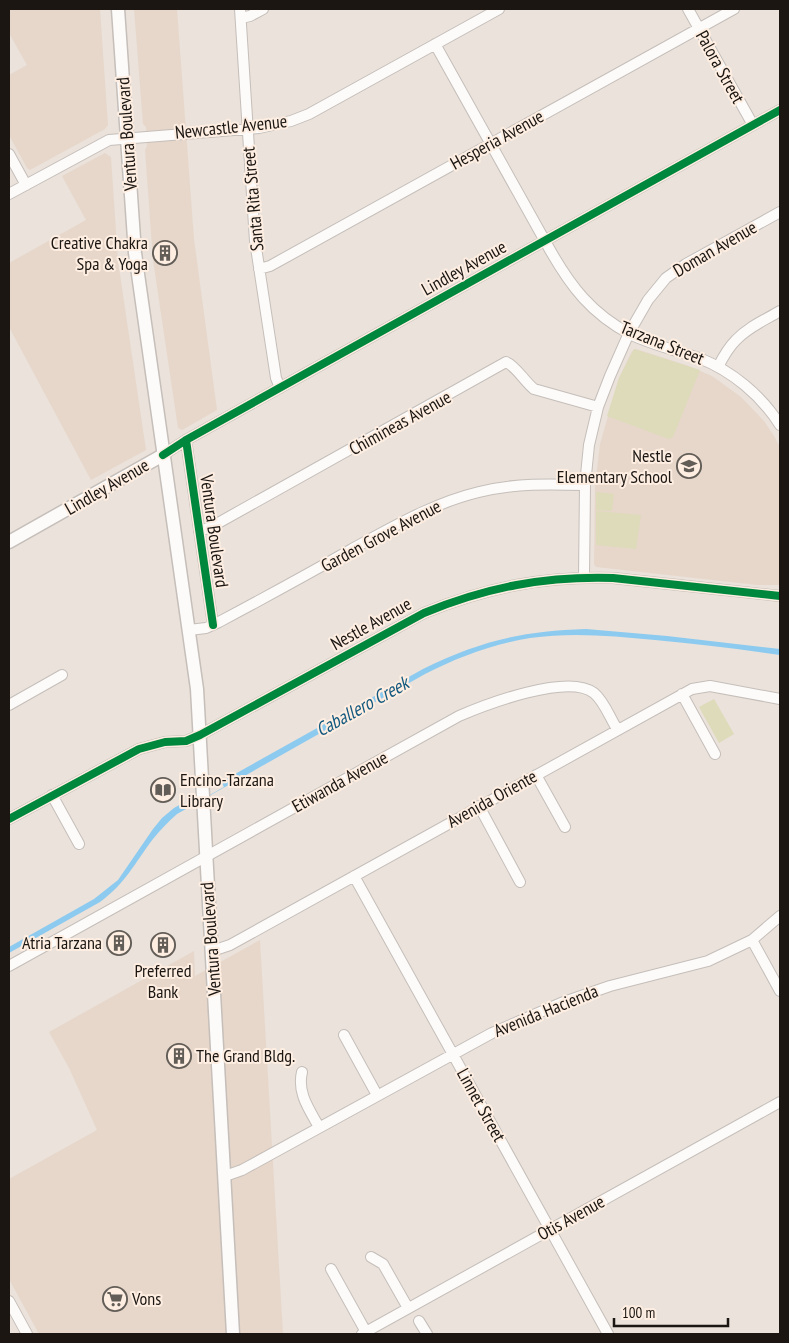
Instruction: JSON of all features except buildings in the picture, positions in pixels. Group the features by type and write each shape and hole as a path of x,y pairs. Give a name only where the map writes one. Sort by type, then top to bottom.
{"main road":[{"name":"Ventura Boulevard","path":"118,9 135,253 197,688 233,1334"},
{"name":"Lindley Avenue","path":"9,542 163,455"}],"street":[{"path":"240,14 250,16 263,9"},
{"name":"Newcastle Avenue","path":"9,194 105,141 248,129 292,121 309,114 499,9"},
{"name":"Palora Street","path":"688,9 753,125"},
{"name":"Hesperia Avenue","path":"260,270 279,262 734,9"},
{"name":"Santa Rita Street","path":"240,14 255,241 276,378 280,388"},
{"name":"Tarzana Street","path":"436,44 544,241 567,280 586,302 605,318 628,333 718,367 736,378 778,418"},
{"name":"Lindley Avenue","path":"163,455 186,440 780,110"},
{"path":"9,154 26,185"},
{"name":"Doman Avenue","path":"584,577 585,485 589,445 598,407 628,333 648,300 666,278 686,264 780,212"},
{"path":"718,367 737,338 780,311"},
{"name":"Chimineas Avenue","path":"199,531 211,528 506,362 534,389 598,407"},
{"name":"Ventura Boulevard","path":"186,440 213,625"},
{"name":"Garden Grove Avenue","path":"189,630 213,625 412,517 447,501 481,491 511,486 545,484 585,485"},
{"name":"Nestle Avenue","path":"9,820 139,749 165,742 186,741 200,735 424,613 458,599 533,581 584,577 613,578 780,596"},
{"path":"9,705 62,675"},
{"name":"Etiwanda Avenue","path":"9,966 459,716 488,704 528,693 574,686 594,693 600,699 617,729"},
{"name":"Avenida Oriente","path":"212,951 230,945 692,689 710,686 780,699"},
{"path":"682,694 716,754"},
{"path":"536,775 564,827"},
{"path":"52,795 79,844"},
{"path":"478,806 513,858 520,882"},
{"name":"Linnet Street","path":"354,876 608,1334"},
{"name":"Avenida Hacienda","path":"225,1176 242,1170 492,1033 561,1003 610,986 708,960 752,940 780,916"},
{"path":"752,940 780,991"},
{"path":"344,1035 377,1095"},
{"path":"302,1072 300,1084 303,1099 319,1128"},
{"name":"Otis Avenue","path":"370,1332 408,1308 780,1102"},
{"path":"371,1257 383,1264 408,1308"},
{"path":"331,1269 370,1332"},
{"path":"9,1301 27,1334"},
{"path":"419,1320 427,1334"}],"shaded area":[{"path":"9,9 100,9 108,125 105,129 30,170 27,168 9,135 9,75 27,65 9,33"},
{"path":"134,9 177,9 194,239 217,410 182,430 178,428 153,260 145,150 147,146 146,127 143,124"},
{"path":"105,153 111,157 118,261 146,450 91,480 9,327 9,263 86,220 62,176"},
{"path":"634,349 700,370 673,437 669,439 607,416 619,378"},
{"name":"Nestle Elementary School","path":"636,349 686,365 712,376 741,397 764,421 774,436 780,447 780,585 757,585 596,567 594,564 595,486 600,444 619,378 632,351"},
{"path":"596,492 614,494 612,511 596,510"},
{"path":"596,511 641,515 636,549 596,545"},
{"path":"714,699 734,734 719,743 699,707"},
{"path":"260,940 283,1334 39,1334 9,1279 9,1179 97,1130 69,1068 49,1032 194,951 195,976"}],"water":[{"name":"Caballero Creek","path":"586,629 780,649 780,655 671,642 577,635 530,638 489,648 450,662 425,674 177,814 164,826 117,888 109,895 100,902 9,953 9,947 94,899 118,880 153,829 174,808 443,659 502,639 542,632"}],"pier":[{"path":"221,781 224,787 187,808 184,802"}],"cycle path":[{"path":"163,455 186,440 780,110"},
{"path":"186,440 213,625"},
{"path":"9,819 139,749 165,742 186,741 200,735 424,613 471,596 540,581 588,578 613,578 780,596"}],"place":[{"name":"Creative Chakra Spa & Yoga","path":"165,253"},
{"name":"Nestle Elementary School","path":"689,466"},
{"name":"Encino-Tarzana Library","path":"163,790"},
{"name":"Atria Tarzana","path":"119,943"},
{"name":"Preferred Bank","path":"163,945"},
{"name":"The Grand Bldg.","path":"179,1056"},
{"name":"Vons","path":"115,1299"}]}
